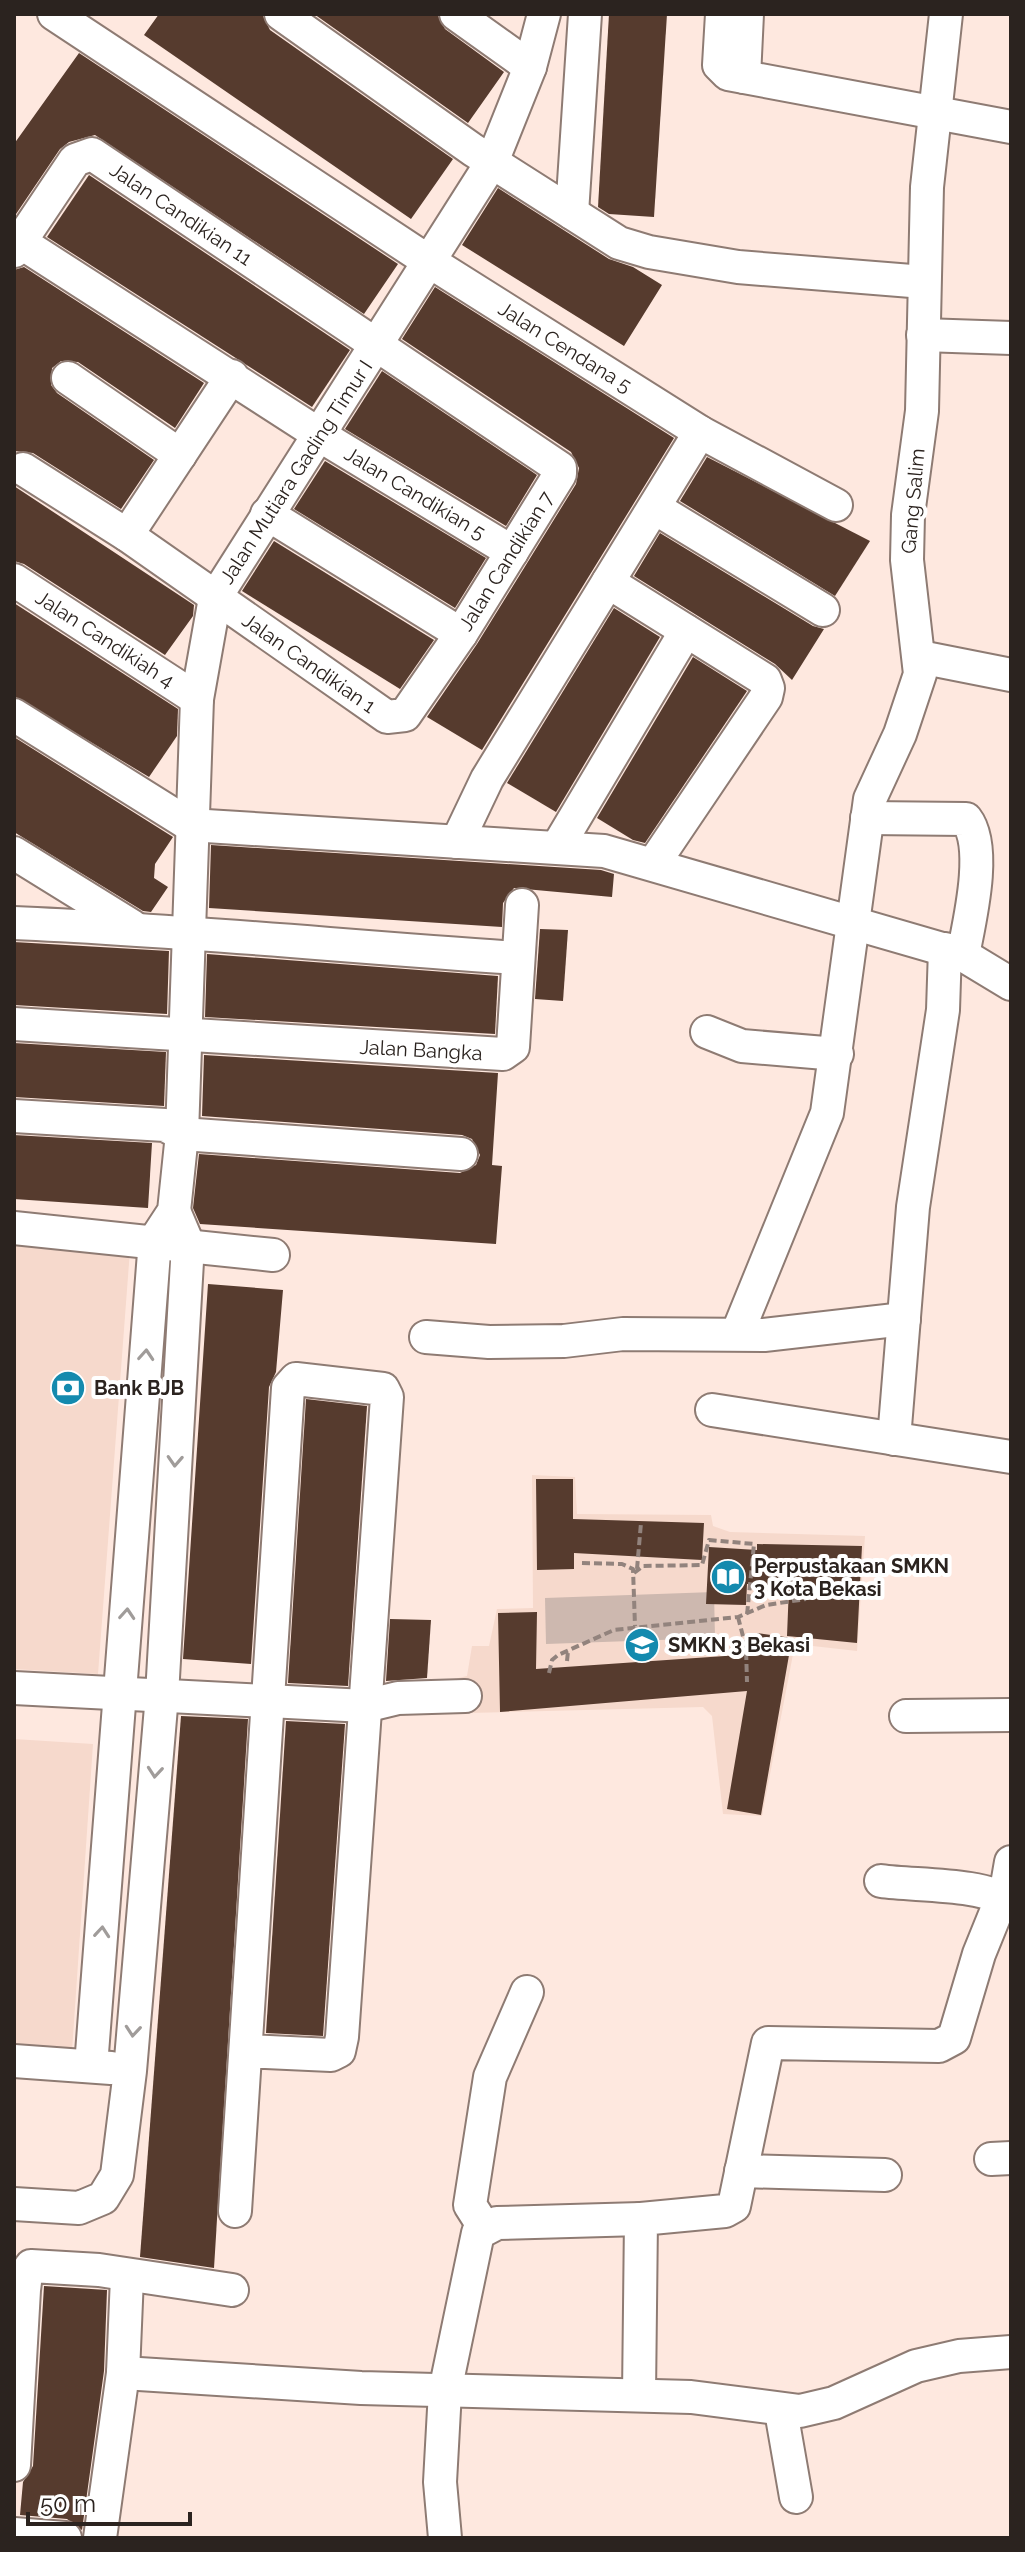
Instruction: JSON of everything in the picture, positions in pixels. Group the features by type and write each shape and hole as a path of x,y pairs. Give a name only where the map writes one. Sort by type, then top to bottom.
{"street":[{"name":"Jalan Cendana 5","path":"54,14 430,262 700,432 836,505"},
{"path":"281,14 492,162 619,243 649,252 738,267 924,282"},
{"path":"456,14 530,67"},
{"name":"Jalan Mutiara Gading Timur I","path":"155,1240 174,1211 182,1134 184,1035 191,935 190,825 197,699 215,598 492,162 530,67 544,14"},
{"path":"572,213 585,14"},
{"path":"722,14 719,65 728,74 1011,127"},
{"path":"744,77 747,14"},
{"name":"Gang Salim","path":"737,1334 827,1113 867,818 876,781 900,734 912,700 920,657 907,560 910,483 922,411 924,282 933,113 946,14"},
{"name":"Jalan Candikian 11","path":"17,247 75,160 92,154 377,347"},
{"name":"Jalan Candikian 5","path":"17,247 232,376 512,552"},
{"path":"923,335 1011,338"},
{"name":"Jalan Candikian 7","path":"377,347 560,468 560,474 461,634 405,715"},
{"path":"127,535 232,376"},
{"path":"68,378 180,455"},
{"path":"457,842 487,779 700,432"},
{"name":"Jalan Candikian 1","path":"23,469 127,535 387,717 405,715"},
{"path":"655,508 823,610"},
{"path":"267,514 461,634"},
{"name":"Jalan Candikiah 4","path":"14,580 197,699"},
{"path":"608,582 765,680 768,688 766,697 654,863"},
{"path":"558,846 686,631"},
{"path":"920,657 1011,675"},
{"path":"14,715 190,825 604,851 954,952 1011,984"},
{"path":"867,818 966,819 970,824 975,858 974,898 954,952 913,1207 894,1439"},
{"path":"14,853 135,927"},
{"name":"Jalan Bangka","path":"184,1035 503,1054 513,1047 522,905"},
{"path":"14,923 135,927 191,935 518,958"},
{"path":"14,1024 184,1035"},
{"path":"707,1032 742,1046 837,1054"},
{"path":"14,1116 165,1125 182,1134 461,1154"},
{"name":"Jalan Mutiara Gading Timur I","path":"174,1211 188,1244"},
{"path":"14,1228 155,1240 273,1255"},
{"path":"91,2066 155,1240"},
{"path":"14,2204 79,2208 103,2198 117,2175 130,2071 162,1695 188,1244"},
{"path":"426,1337 564,1341 623,1334 764,1335 904,1319"},
{"path":"235,2211 288,1388 296,1379 383,1389 387,1397 339,2051 331,2055 246,2051"},
{"path":"712,1410 1011,1457"},
{"path":"14,1688 365,1706 381,1700 465,1696"},
{"path":"906,1716 1011,1715"},
{"path":"445,2538 440,2482 445,2391 477,2236 484,2227 497,2223 641,2219 730,2209 736,2202 768,2043 939,2046 954,2038 979,1954 1007,1900 1011,1862"},
{"path":"881,1881 1007,1900"},
{"path":"484,2227 470,2205 490,2077 527,1992"},
{"path":"14,2061 130,2071"},
{"path":"741,2171 885,2175"},
{"path":"639,2395 641,2219"},
{"path":"14,2465 28,2268 55,2266 232,2290"},
{"path":"100,2538 123,2373 127,2277"},
{"path":"123,2373 445,2391 639,2395 752,2402 781,2411 800,2411 834,2403 916,2366 959,2356 1011,2352"},
{"path":"781,2411 796,2497"},
{"path":"14,2534 65,2538"}],"path":[{"path":"635,1626 641,1523"},
{"path":"582,1563 629,1565 636,1571 702,1565 709,1540 754,1544 747,1615"},
{"path":"549,1673 552,1660 603,1634 635,1626 738,1617 766,1605 806,1599"},
{"path":"738,1617 746,1648 747,1682"},
{"path":"567,1661 569,1649"}],"shaded area":[{"path":"14,1242 130,1250 98,1674 14,1669"},
{"name":"SMKN 3 Bekasi","path":"532,1475 575,1477 577,1514 711,1515 713,1526 730,1532 865,1536 857,1651 795,1644 762,1816 723,1814 712,1716 703,1707 427,1714 428,1685 467,1676 472,1646 489,1646 497,1609 533,1608"},
{"path":"714,1592 715,1638 546,1644 545,1598"},
{"path":"14,1739 93,1744 72,2051 14,2048"}],"building":[{"path":"159,14 262,14 270,30 453,159 411,219 144,35"},
{"path":"314,14 437,14 445,29 504,72 468,123"},
{"path":"609,14 667,14 654,217 609,214 598,207"},
{"path":"79,53 398,264 364,314 95,135 69,142 60,149 14,217 14,144"},
{"path":"89,175 350,350 312,407 47,237"},
{"path":"498,188 609,259 633,267 662,285 624,346 462,245"},
{"path":"24,267 204,383 175,428 78,362 61,361 52,368 51,385 57,393 154,460 121,509 33,453 14,451 14,270"},
{"path":"435,287 674,438 482,750 427,717 477,644 576,484 579,468 571,452 402,339"},
{"path":"382,371 537,475 506,526 345,429"},
{"path":"707,457 870,541 835,596 680,501"},
{"path":"325,461 486,558 455,608 294,509"},
{"path":"14,486 194,605 193,616 165,655 24,564 14,561"},
{"path":"660,533 813,626 824,629 792,680 775,664 634,576"},
{"path":"274,541 434,640 400,689 242,591"},
{"path":"14,603 178,709 177,736 149,777 14,696"},
{"path":"614,608 660,637 556,812 507,783"},
{"path":"693,657 747,691 645,843 633,840 597,818"},
{"path":"14,737 173,837 155,864 154,878 168,887 151,912 143,911 14,832"},
{"path":"211,845 601,870 614,874 612,897 514,888 503,903 502,927 209,908"},
{"path":"540,929 568,930 563,1001 535,999"},
{"path":"14,942 169,951 167,1014 14,1005"},
{"path":"207,954 498,976 495,1034 205,1017"},
{"path":"14,1043 166,1052 164,1106 14,1097"},
{"path":"204,1055 498,1073 492,1165 502,1166 496,1244 200,1224 193,1208 199,1154 460,1173 476,1165 480,1155 472,1139 462,1135 202,1116"},
{"path":"14,1135 152,1143 148,1208 14,1199"},
{"path":"208,1284 283,1290 276,1372 269,1387 251,1664 183,1659"},
{"path":"306,1399 367,1406 348,1686 288,1683"},
{"path":"536,1479 573,1479 573,1519 704,1523 702,1560 574,1553 574,1569 537,1570"},
{"path":"757,1544 862,1546 857,1643 787,1636 789,1586 747,1584 746,1605 706,1604 709,1547 757,1550"},
{"path":"537,1612 536,1669 754,1654 757,1633 792,1638 761,1815 727,1809 747,1691 500,1712 498,1613"},
{"path":"390,1619 431,1620 427,1678 386,1681"},
{"path":"181,1716 248,1719 214,2268 140,2257"},
{"path":"286,1721 345,1724 323,2036 266,2033"},
{"path":"44,2286 107,2290 104,2371 82,2530 67,2519 20,2515 23,2482 33,2466"}],"place":[{"name":"Bank BJB","path":"68,1388"},
{"name":"Perpustakaan SMKN 3 Kota Bekasi","path":"728,1577"},
{"name":"SMKN 3 Bekasi","path":"642,1645"}]}
